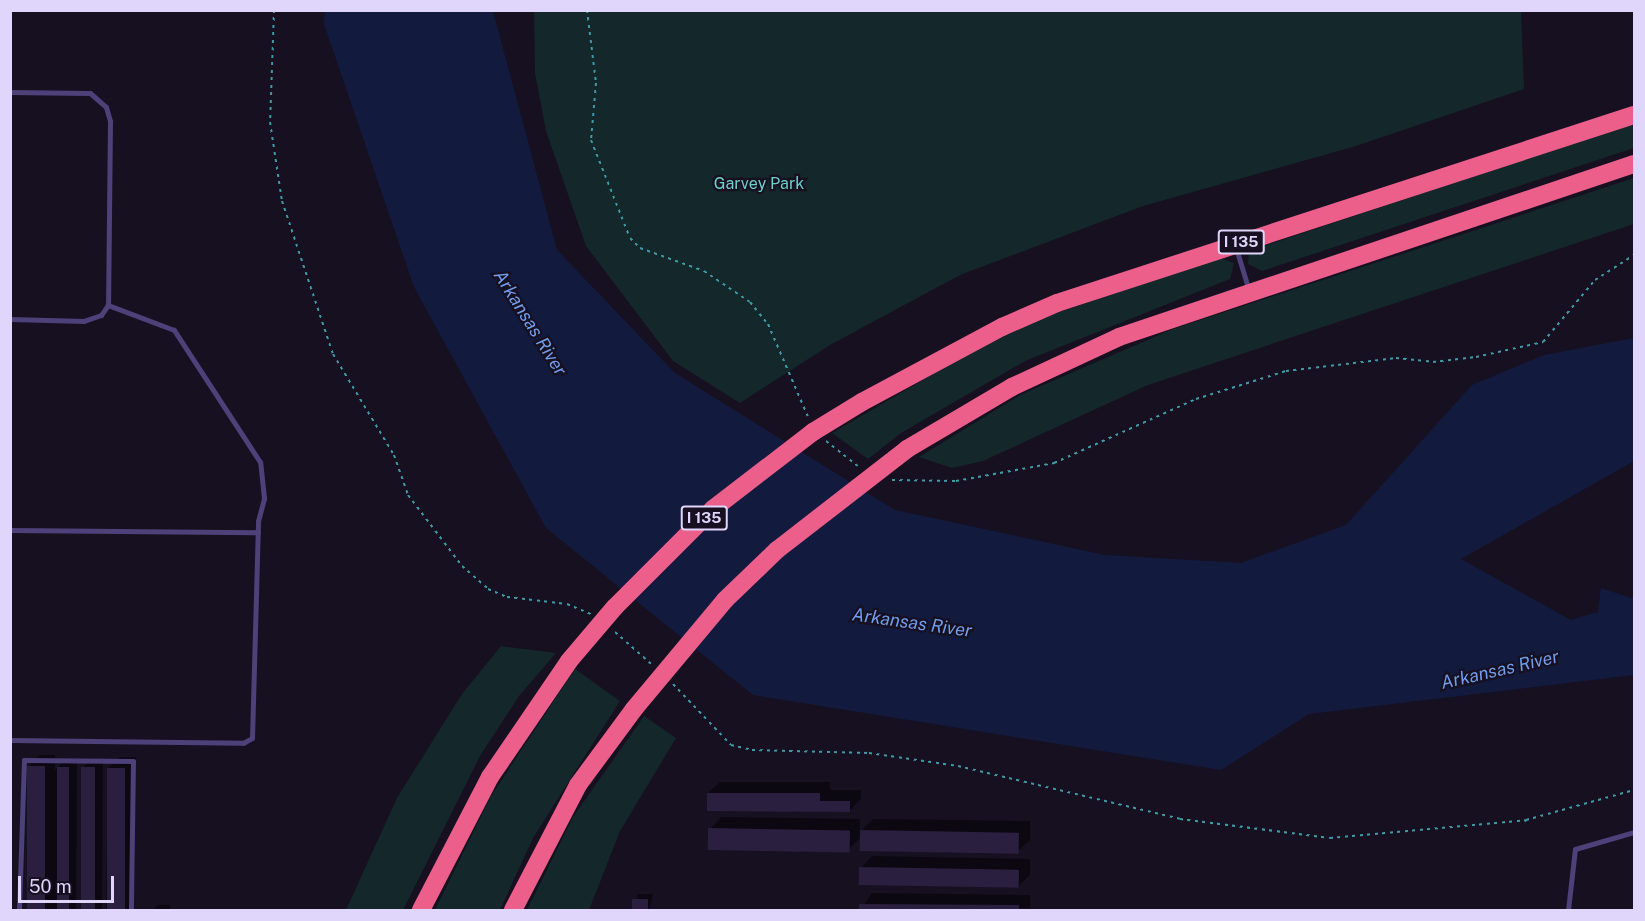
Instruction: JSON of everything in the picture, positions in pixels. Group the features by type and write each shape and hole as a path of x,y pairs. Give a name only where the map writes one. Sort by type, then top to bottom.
{"highway":[{"name":"I 135","path":"421,910 490,777 569,661 713,509 813,432 862,402 1011,323 1235,244 1635,115"},
{"path":"513,910 578,785 633,709 725,600 777,550 907,449 1064,361 1249,292 1635,164"}],"lane":[{"path":"10,92 90,93 106,107 108,305 101,315 84,321 10,319"},
{"path":"1235,244 1249,292"},
{"path":"10,740 243,743 252,738 258,532 264,498 260,462 174,330 108,305"},
{"path":"10,530 258,532"},
{"path":"19,910 24,760 133,761 131,910"},
{"path":"1568,910 1575,849 1635,832"}],"path":[{"path":"274,10 270,122 282,201 333,354 394,455 408,495 462,566 507,597 567,604 597,618"},
{"path":"587,10 596,82 591,140 630,238 640,248 704,271 750,302 768,324 810,420"},
{"path":"885,480 956,481 1054,463 1196,399 1286,371 1396,358 1433,362 1476,357 1543,342 1595,280 1635,255"},
{"path":"821,437 868,472"},
{"path":"612,630 654,667"},
{"path":"671,682 730,745 752,750 869,753 958,766 1180,819 1329,838 1526,820 1635,789"}],"green space":[{"name":"Garvey Park","path":"534,11 1521,11 1524,89 1356,146 1143,206 960,275 830,345 740,403 673,361 586,246 546,131 535,73"},
{"path":"1634,123 1634,148 1262,271 1248,264 1249,253 1261,247"},
{"path":"1634,178 1634,224 1148,385 983,461 952,468 919,457 1020,395 1173,329"},
{"path":"1220,258 1234,263 1230,279 1025,361 901,433 868,459 832,433 978,348 1042,318"},
{"path":"501,646 556,653 519,696 480,756 403,910 346,910 397,798 462,694"},
{"path":"575,669 620,701 533,838 500,910 435,910 491,796"},
{"path":"644,716 676,738 620,831 589,910 527,910 573,817"}],"water":[{"name":"Arkansas River","path":"325,11 493,11 557,250 675,373 895,510 1105,555 1241,563 1346,525 1472,385 1544,355 1634,338 1634,461 1461,559 1571,620 1598,612 1601,588 1634,599 1634,675 1309,714 1221,770 753,695 546,528 414,287 324,24"}],"building":[{"path":"27,766 45,766 45,910 27,910"},
{"path":"57,767 69,767 69,910 57,910"},
{"path":"81,767 95,767 95,910 81,910"},
{"path":"107,768 125,768 125,910 107,910"},
{"path":"707,793 820,793 820,801 850,801 850,812 707,811"},
{"path":"708,828 850,830 850,852 708,850"},
{"path":"860,830 1019,833 1019,854 860,851"},
{"path":"859,867 1019,870 1019,888 859,885"},
{"path":"632,899 648,899 648,910 632,910"},
{"path":"859,904 1019,905 1019,910 859,910"}]}
